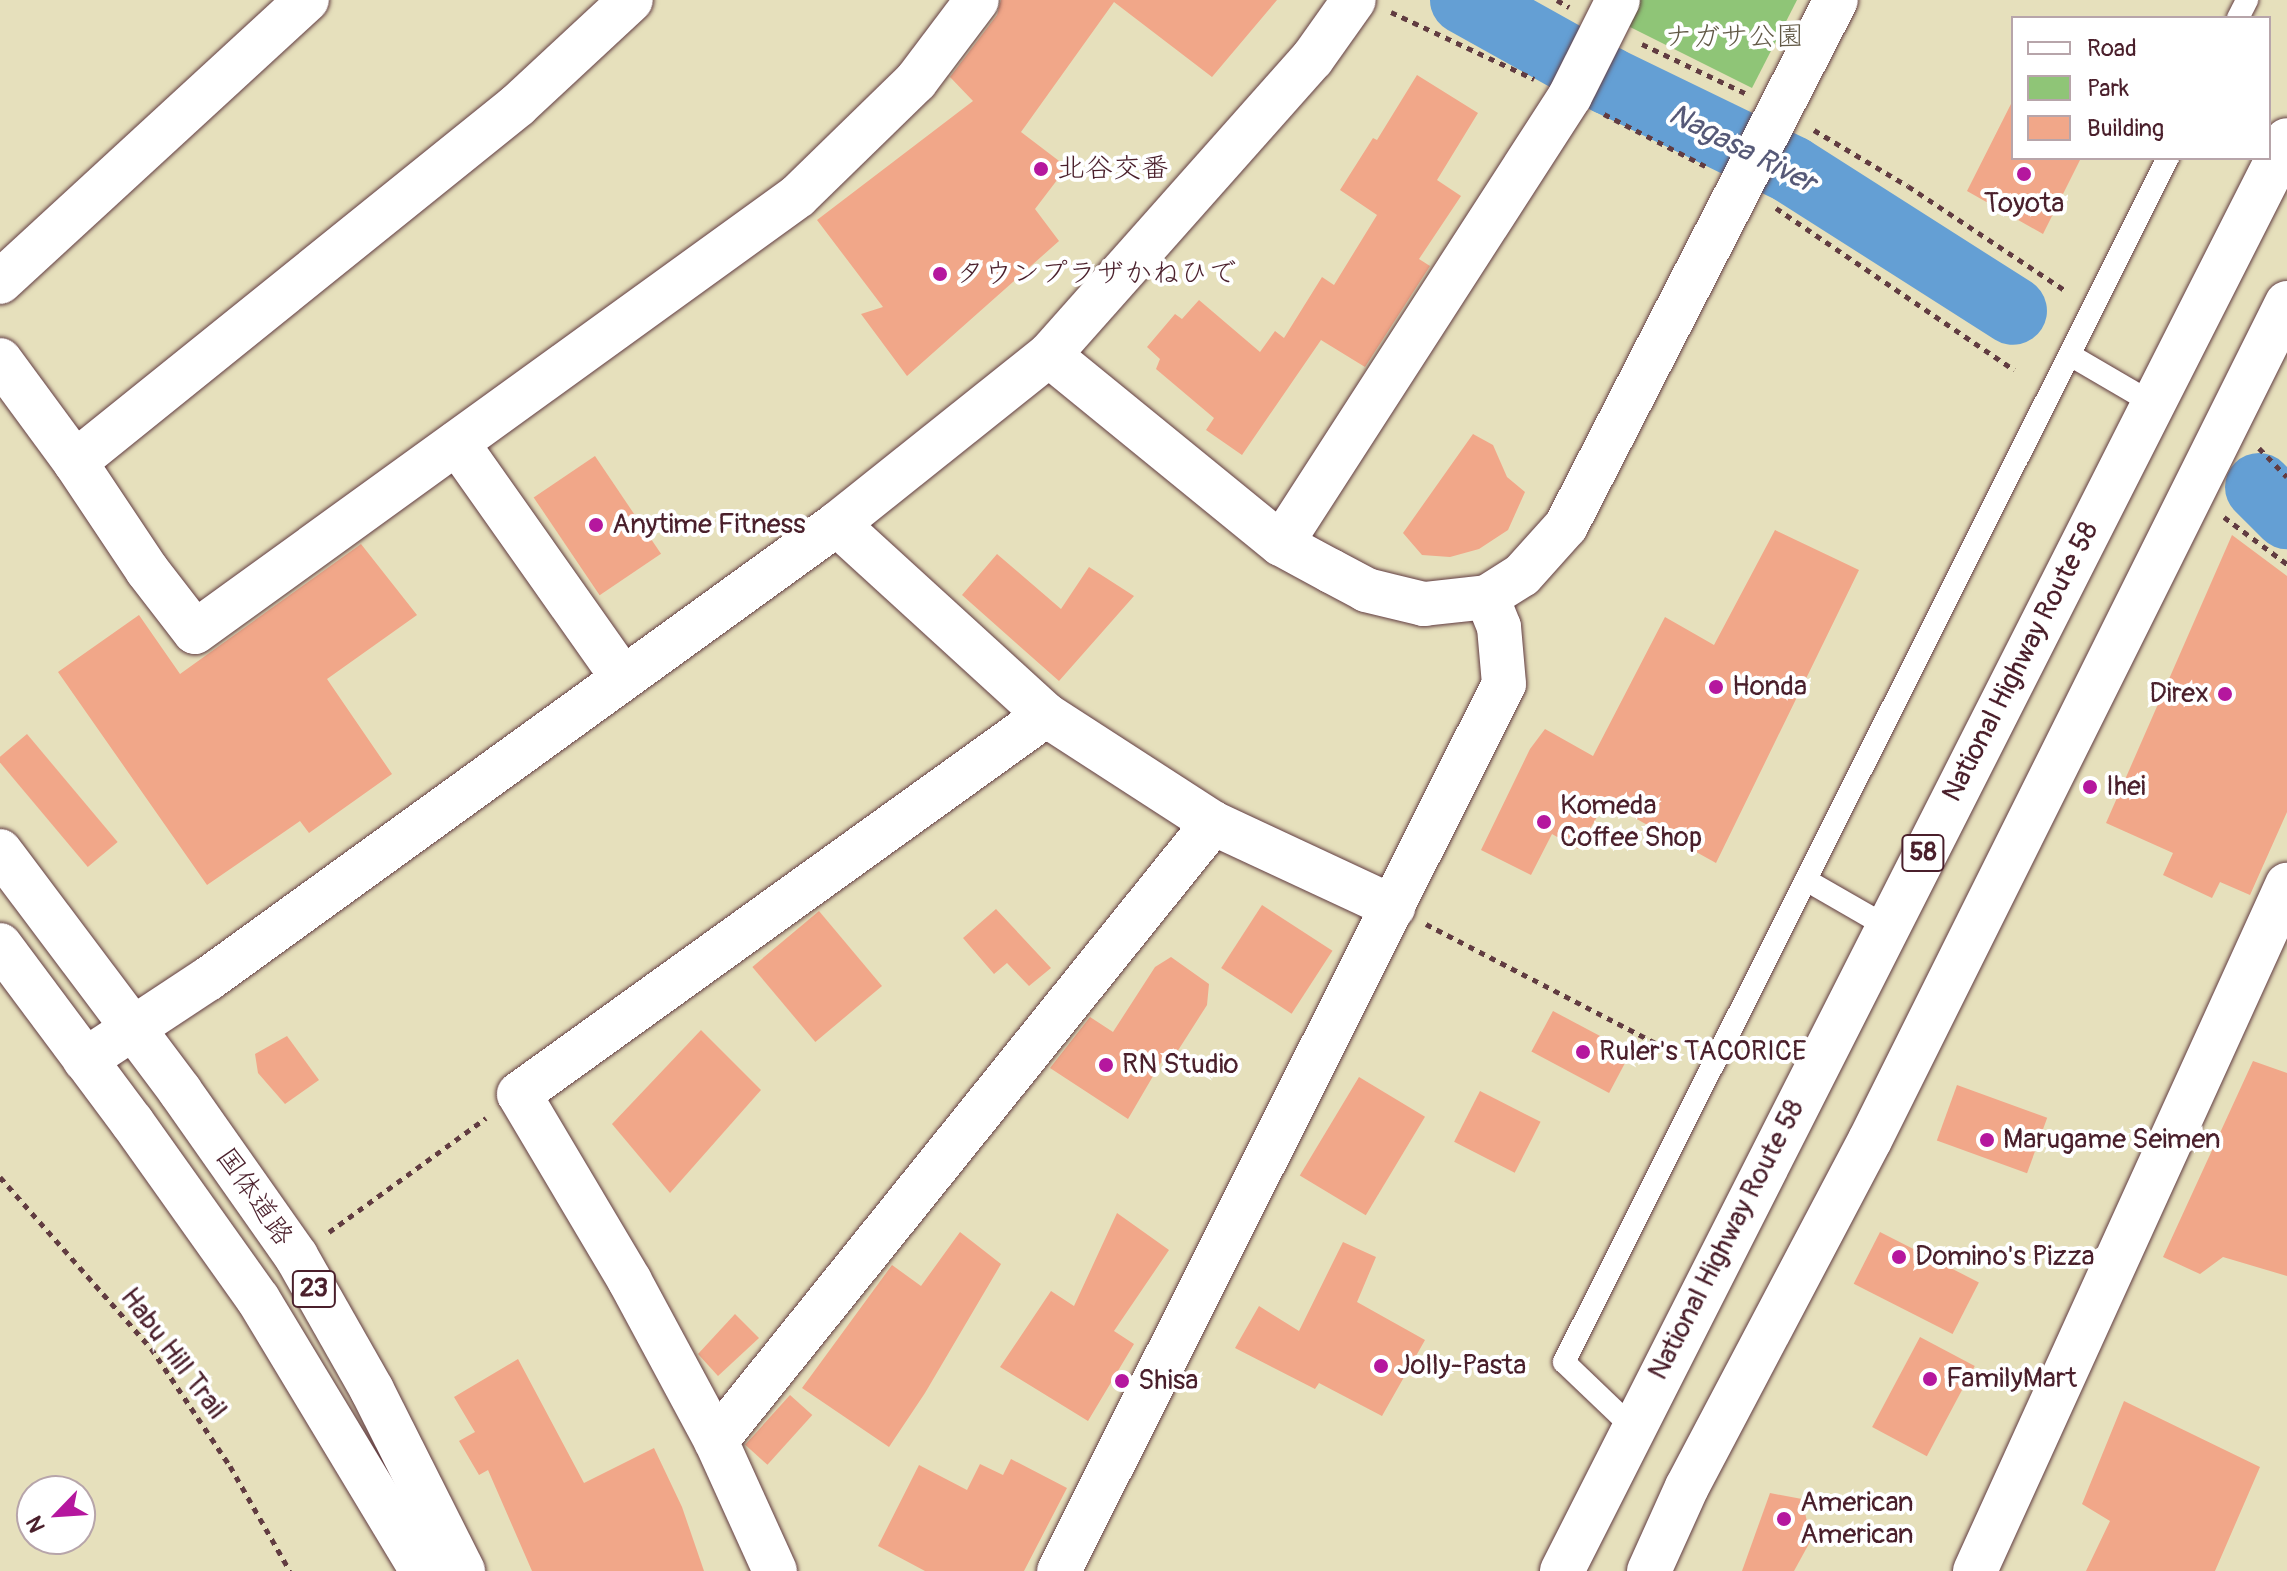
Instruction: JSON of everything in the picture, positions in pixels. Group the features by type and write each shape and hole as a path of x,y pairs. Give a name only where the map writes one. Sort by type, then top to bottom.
{"main road":[{"path":"0,282 307,0"},
{"path":"75,462 518,105 631,0"},
{"path":"0,360 75,462 147,570 195,632 798,196 916,81 977,0"},
{"path":"1049,355 1281,544 1366,590 1424,604 1487,597 1522,575 1566,526 1836,0"},
{"path":"85,1060 208,979 837,524 1049,355 1312,59 1366,3"},
{"path":"1281,544 1571,95 1608,20"},
{"name":"National Highway Route 58","path":"1565,1570 1633,1428 1886,926 2287,140"},
{"path":"1649,1571 1687,1487 1906,1068 2190,492 2287,303"},
{"path":"457,443 623,678"},
{"path":"837,524 1046,715 1213,823 1393,907"},
{"path":"1059,1571 1504,684 1499,627 1487,597"},
{"path":"775,1571 716,1441 630,1281 519,1094 1046,715"},
{"path":"716,1441 1213,823"},
{"name":"国体道路","path":"0,851 132,1027 296,1256 372,1390 463,1571"},
{"path":"1975,1571 2287,885"},
{"name":"国体道路","path":"0,945 258,1299 422,1571"}],"lane":[{"path":"1633,1428 1564,1362 2167,160"},
{"path":"2070,355 2154,404"},
{"path":"1806,880 1886,926"}],"path":[{"path":"1557,0 1608,20 1908,186 2066,291"},
{"path":"1366,3 1571,95 1741,183 2014,370"},
{"path":"2190,492 2287,564"},
{"path":"1393,907 1673,1052"},
{"path":"322,1237 519,1094"},
{"name":"Habu Hill Trail","path":"0,1177 151,1348 230,1466 290,1571"}],"green space":[{"name":"ナガサ公園","path":"1639,0 1797,0 1752,88 1626,25"}],"building":[{"path":"1001,0 1277,0 1212,77 1114,2 1021,132 1067,167 1035,209 1059,241 907,376 861,314 883,307 817,220 973,101 950,77 997,15"},
{"path":"1417,75 1478,113 1437,180 1461,196 1419,259 1430,266 1365,367 1321,340 1242,455 1206,430 1214,418 1156,369 1160,359 1147,347 1175,314 1182,319 1199,300 1260,352 1275,331 1284,338 1322,277 1334,285 1377,215 1340,190 1373,138 1377,140"},
{"name":"Toyota","path":"2011,104 2011,160 2080,160 2043,234 1967,191"},
{"path":"1473,434 1493,445 1507,477 1525,492 1508,530 1479,549 1450,557 1422,555 1403,533"},
{"name":"Anytime Fitness","path":"595,456 661,554 600,595 534,497"},
{"name":"Honda","path":"1775,530 1859,570 1716,863 1606,802 1578,849 1552,834 1531,875 1481,850 1530,749 1545,729 1593,756 1665,617 1714,645"},
{"name":"Direx","path":"2232,535 2287,576 2287,812 2250,895 2220,882 2212,898 2163,875 2173,853 2106,823"},
{"path":"361,544 417,615 327,679 392,774 309,833 300,821 207,885 58,672 139,615 180,674"},
{"path":"997,554 1061,609 1089,567 1134,596 1059,681 962,595"},
{"path":"27,734 118,842 88,867 0,762 0,757"},
{"path":"1262,905 1332,951 1292,1014 1221,968"},
{"path":"996,909 1051,968 1029,986 1007,963 994,974 963,938"},
{"path":"819,911 882,986 815,1042 752,967"},
{"path":"1171,957 1209,984 1207,1005 1170,1063 1163,1059 1128,1119 1050,1068 1090,1017 1113,1032 1155,967"},
{"name":"Ruler's TACORICE","path":"1553,1011 1631,1052 1609,1093 1531,1052"},
{"path":"701,1030 761,1090 670,1193 612,1124"},
{"path":"287,1036 319,1080 285,1104 258,1073 255,1054"},
{"path":"2253,1061 2287,1073 2287,1276 2223,1257 2200,1274 2163,1257"},
{"path":"1359,1077 1425,1117 1366,1215 1300,1176"},
{"path":"1957,1085 2047,1118 2027,1173 1937,1140"},
{"path":"1480,1091 1541,1122 1515,1173 1454,1142"},
{"path":"1117,1213 1169,1250 1114,1331 1134,1344 1088,1421 1000,1367 1051,1291 1074,1306"},
{"path":"960,1232 1001,1264 925,1393 889,1447 802,1388 892,1265 921,1286"},
{"name":"Domino's Pizza","path":"1880,1232 1979,1282 1953,1334 1854,1284"},
{"path":"1343,1242 1376,1257 1357,1302 1425,1340 1382,1416 1319,1383 1315,1389 1235,1348 1259,1306 1299,1331"},
{"path":"735,1314 759,1338 718,1376 698,1354"},
{"path":"1920,1337 1975,1366 1927,1456 1872,1427"},
{"path":"518,1359 584,1483 654,1448 682,1507 704,1571 532,1571 488,1470 479,1475 459,1441 475,1432 454,1397"},
{"path":"790,1395 812,1415 767,1465 745,1445"},
{"path":"2124,1401 2260,1467 2215,1571 2086,1571 2110,1521 2082,1504"},
{"path":"1011,1459 1067,1488 1024,1571 925,1571 878,1546 919,1465 967,1490 980,1464 1003,1475"},
{"name":"American American","path":"1770,1493 1802,1499 1811,1540 1794,1571 1742,1571"}],"waterway":[{"name":"Nagasa River","path":"1464,0 1609,81 1792,170 2013,311"},
{"name":"Nagasa River","path":"2259,487 2287,515"}],"place":[{"name":"北谷交番","path":"1041,169"},
{"name":"Toyota","path":"2024,174"},
{"name":"タウンプラザかねひで","path":"940,274"},
{"name":"Anytime Fitness","path":"596,525"},
{"name":"Honda","path":"1716,687"},
{"name":"Direx","path":"2225,694"},
{"name":"Ihei","path":"2090,787"},
{"name":"Komeda Coffee Shop","path":"1544,822"},
{"name":"Ruler's TACORICE","path":"1583,1052"},
{"name":"RN Studio","path":"1106,1065"},
{"name":"Marugame Seimen","path":"1987,1140"},
{"name":"Domino's Pizza","path":"1899,1257"},
{"name":"Jolly-Pasta","path":"1381,1366"},
{"name":"FamilyMart","path":"1930,1379"},
{"name":"Shisa","path":"1122,1381"},
{"name":"American American","path":"1784,1519"}]}
